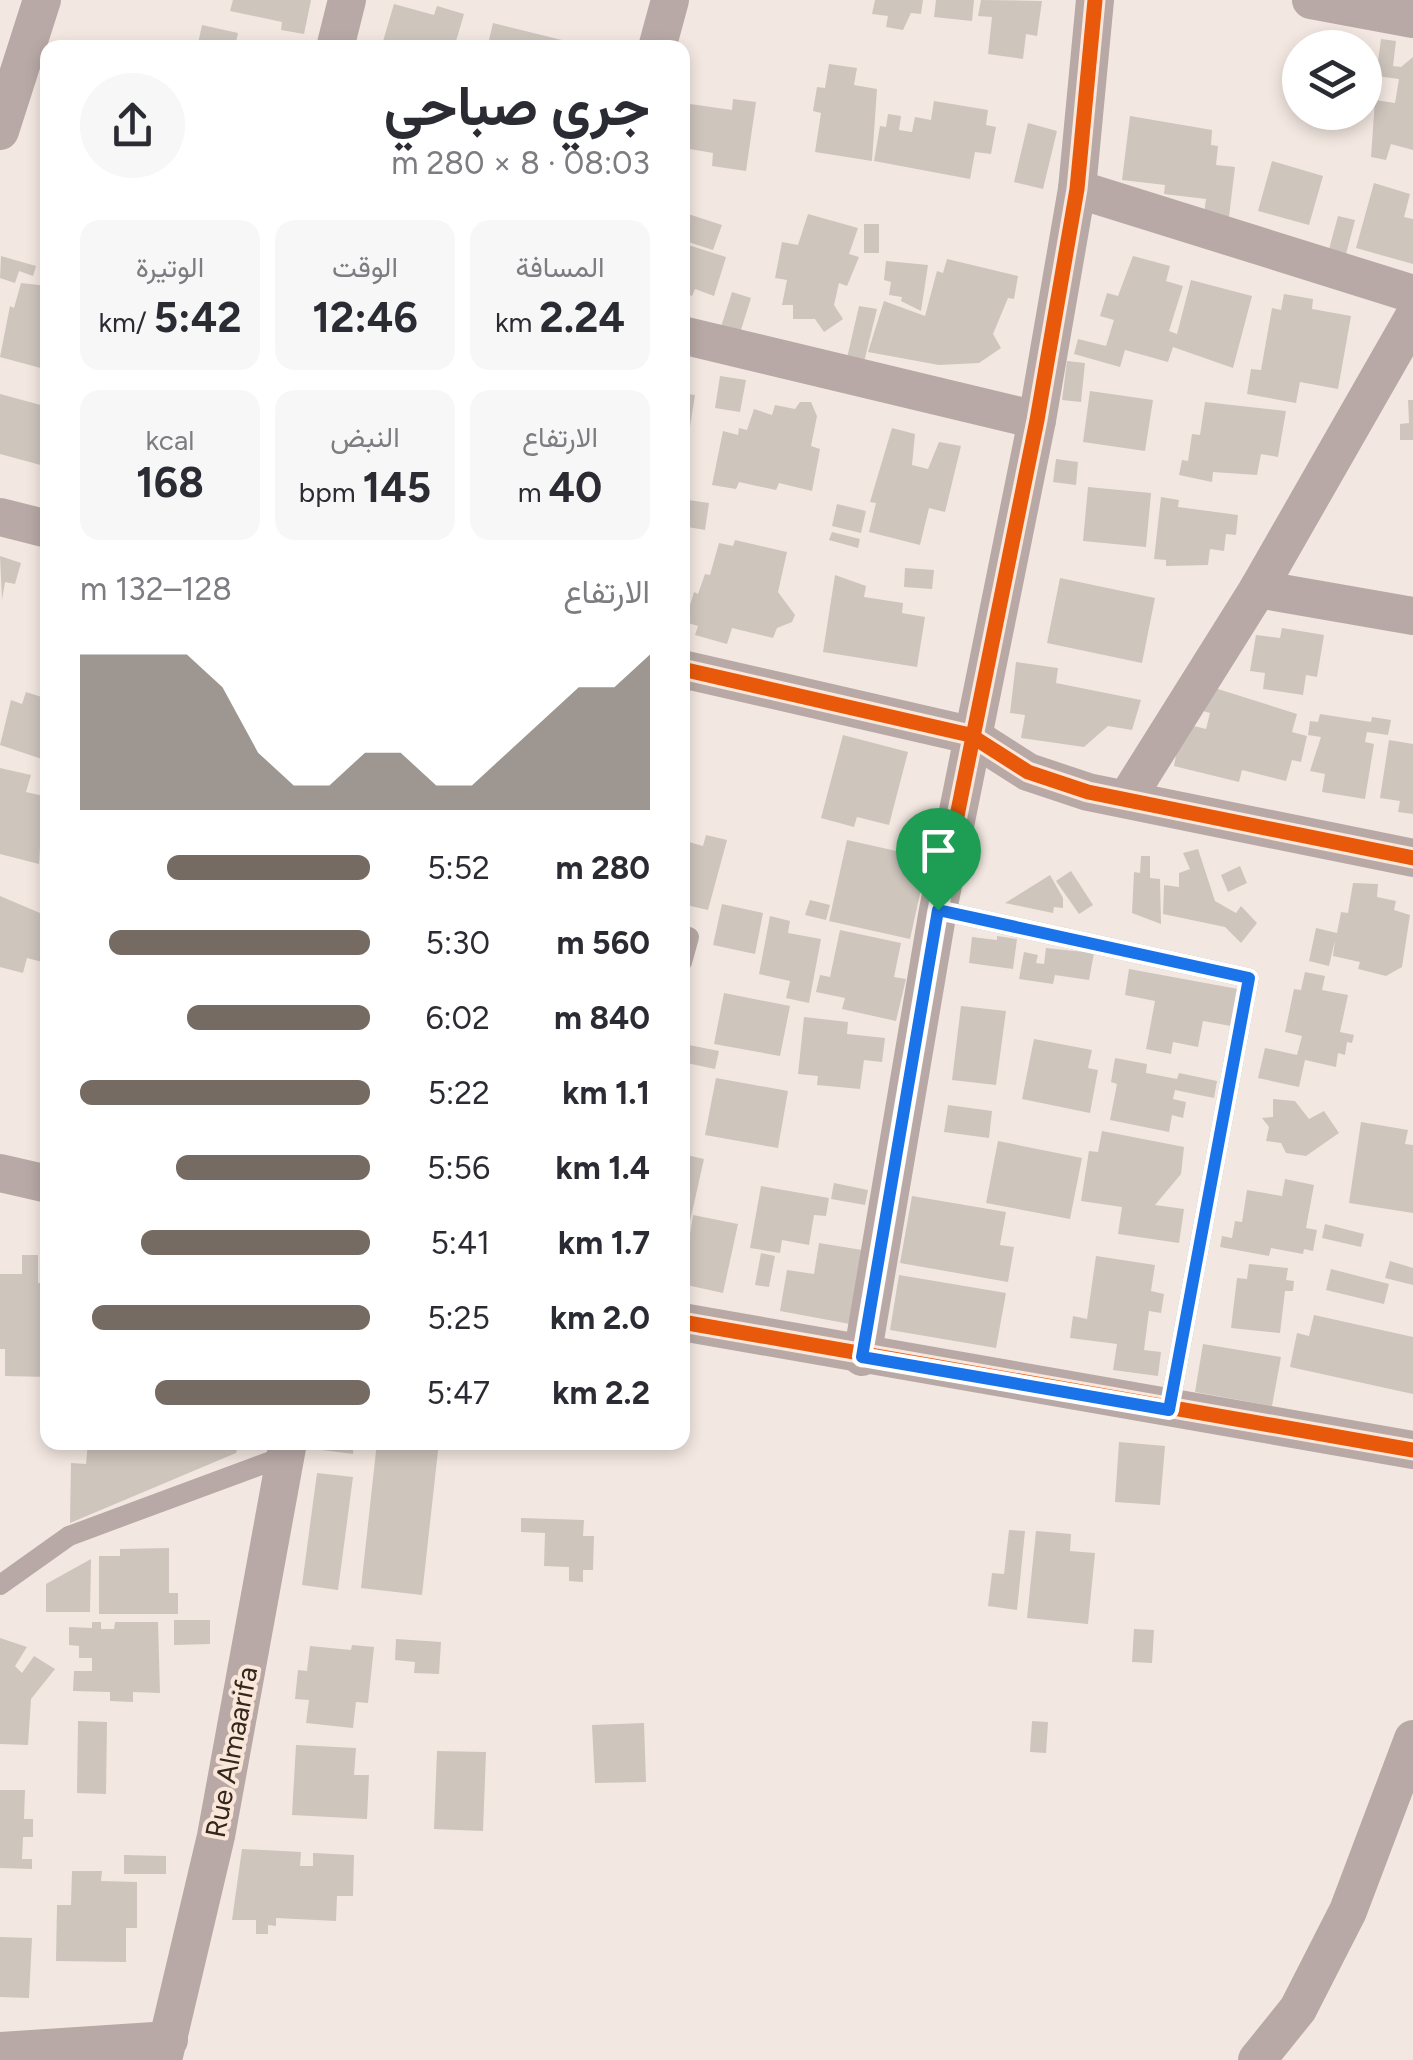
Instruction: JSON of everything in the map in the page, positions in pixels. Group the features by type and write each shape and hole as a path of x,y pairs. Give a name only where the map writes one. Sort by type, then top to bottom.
{"street":[{"path":"0,130 42,0"},
{"path":"336,40 347,0"},
{"path":"659,40 670,0"},
{"path":"862,1357 970,735 1036,420 1077,189 1095,0"},
{"path":"1311,0 1413,19"},
{"path":"1077,189 1413,294"},
{"path":"1126,798 1258,589 1413,318"},
{"path":"690,337 1036,420"},
{"path":"0,518 40,528"},
{"path":"1258,589 1413,616"},
{"path":"690,671 970,735 1028,772 1088,792 1413,858"},
{"path":"0,1173 40,1182"},
{"path":"690,1324 862,1357 1413,1450"},
{"name":"Rue Almaarifa","path":"166,2050 216,1836 287,1450"},
{"path":"1257,2060 1298,2009 1348,1910 1413,1739"},
{"path":"0,2051 166,2050"}],"lane":[{"path":"938,910 1249,978 1169,1410"},
{"path":"0,1585 69,1536 284,1450"}],"building":[{"path":"233,0 311,0 304,34 281,30 282,22 230,11"},
{"path":"875,0 923,0 921,14 911,13 903,30 886,27 888,16 872,14"},
{"path":"936,0 974,0 972,21 934,17"},
{"path":"981,0 1042,1 1037,36 1026,34 1023,59 988,54 992,17 978,16"},
{"path":"394,4 434,15 437,6 464,14 456,40 383,40"},
{"path":"493,23 562,40 489,40"},
{"path":"202,25 238,33 236,40 199,40"},
{"path":"1382,39 1396,41 1393,66 1401,67 1413,57 1413,150 1391,144 1386,160 1371,157 1373,130 1382,130 1382,101 1395,103 1399,79 1382,77"},
{"path":"829,64 857,68 854,85 877,89 872,161 815,152 821,113 813,111 817,87 825,88"},
{"path":"733,99 756,102 746,171 712,166 713,153 690,149 690,104 732,110"},
{"path":"934,101 988,110 986,125 996,127 991,154 975,152 970,179 874,161 880,126 886,127 888,114 901,116 899,130 912,132 915,117 931,120"},
{"path":"1130,116 1212,130 1211,145 1218,146 1216,165 1235,167 1229,217 1204,214 1206,199 1164,194 1165,185 1122,180"},
{"path":"1028,123 1057,131 1043,189 1014,182"},
{"path":"1272,161 1323,176 1309,225 1258,211"},
{"path":"1374,183 1410,194 1404,217 1413,219 1413,264 1356,248"},
{"path":"808,214 858,228 849,254 859,257 847,286 839,283 834,305 843,319 824,332 815,319 793,319 793,305 782,305 787,280 775,278 782,242 798,245"},
{"path":"690,215 722,225 713,250 690,243"},
{"path":"1338,216 1355,220 1345,258 1328,253"},
{"path":"864,224 879,224 879,253 864,253"},
{"path":"690,246 726,257 714,296 695,289 692,296"},
{"path":"1,256 36,266 33,276 19,271 15,283 0,278"},
{"path":"1133,256 1170,266 1166,281 1183,286 1169,331 1177,334 1191,280 1252,296 1233,368 1173,347 1168,362 1125,350 1120,367 1074,354 1078,339 1106,346 1114,320 1100,316 1107,293 1118,296"},
{"path":"947,259 1018,276 1014,299 1008,298 993,334 1001,348 979,363 939,365 868,352 884,301 925,316 937,271 943,273"},
{"path":"886,261 928,265 921,311 901,301 902,297 889,295 891,282 884,280"},
{"path":"21,283 40,285 40,368 0,357 10,306 14,308"},
{"path":"732,292 751,298 740,333 721,327"},
{"path":"1284,294 1313,299 1312,309 1351,316 1338,389 1300,382 1296,403 1247,394 1251,369 1261,370 1272,308 1281,310"},
{"path":"859,306 877,309 864,362 847,358"},
{"path":"1067,361 1085,363 1081,402 1062,400"},
{"path":"720,376 746,380 740,412 715,408"},
{"path":"1090,391 1153,400 1145,451 1083,442"},
{"path":"0,394 40,405 40,465 0,454"},
{"path":"690,394 695,395 690,426"},
{"path":"1408,400 1413,400 1413,440 1400,440 1400,424 1409,423"},
{"path":"800,402 811,402 817,416 811,446 820,449 812,491 779,483 776,490 739,482 736,489 712,485 723,431 738,435 739,428 747,430 754,409 772,415 775,405 795,409"},
{"path":"1205,402 1286,411 1278,457 1261,454 1257,475 1213,472 1212,482 1179,475 1182,460 1188,461 1192,434 1200,435"},
{"path":"892,428 915,434 912,465 928,469 939,442 961,446 945,512 929,508 920,545 869,532 876,503 870,502"},
{"path":"1056,459 1078,462 1076,485 1053,482"},
{"path":"1088,487 1151,493 1146,547 1083,541"},
{"path":"1161,497 1179,500 1178,507 1238,515 1236,535 1226,534 1224,551 1210,549 1208,565 1166,566 1166,560 1154,559"},
{"path":"690,500 709,503 705,530 690,527"},
{"path":"837,504 866,511 861,533 832,526"},
{"path":"832,532 860,539 858,548 829,540"},
{"path":"735,540 787,552 778,592 795,615 792,622 777,628 773,638 732,628 727,644 695,635 698,626 690,624 694,592 698,594 705,574 710,575 719,543 733,546"},
{"path":"0,556 21,563 15,584 5,582 2,600"},
{"path":"905,568 934,570 932,589 904,587"},
{"path":"835,575 866,586 864,597 903,603 902,613 925,617 917,667 823,652"},
{"path":"1060,578 1155,598 1142,663 1047,643"},
{"path":"1282,628 1324,635 1317,677 1306,675 1303,695 1263,689 1265,673 1250,671 1256,635 1280,638"},
{"path":"1016,662 1058,668 1056,683 1141,700 1132,730 1108,726 1084,747 1021,738 1025,715 1010,713"},
{"path":"1202,684 1297,714 1292,732 1307,736 1301,762 1292,760 1286,781 1242,770 1239,782 1174,766 1182,723 1206,729 1210,713 1196,709"},
{"path":"26,692 40,696 40,758 0,745 11,700 22,704"},
{"path":"1320,714 1371,722 1372,717 1391,720 1388,735 1367,732 1365,742 1374,744 1365,799 1322,792 1325,774 1310,771 1321,737 1308,735 1310,721 1318,722"},
{"path":"843,735 908,752 889,825 857,817 854,827 821,818"},
{"path":"1389,740 1413,744 1413,814 1398,812 1400,801 1380,798"},
{"path":"0,768 31,775 26,792 40,795 39,864 0,854"},
{"path":"706,835 727,840 708,910 690,906 690,842 703,846"},
{"path":"847,840 928,858 910,939 829,921"},
{"path":"1198,849 1215,901 1236,913 1241,906 1257,923 1241,943 1225,927 1163,914 1164,885 1179,887 1179,873 1190,869 1183,853"},
{"path":"1141,856 1150,856 1150,878 1160,879 1161,924 1132,913 1134,872 1140,873"},
{"path":"1240,866 1247,883 1228,892 1221,875"},
{"path":"1071,871 1093,905 1079,914 1056,881"},
{"path":"1050,875 1063,898 1063,908 1054,907 1053,913 1005,903"},
{"path":"1353,883 1378,884 1377,897 1396,901 1394,910 1410,915 1402,967 1386,976 1358,969 1360,962 1333,956 1335,940 1329,966 1309,961 1316,928 1337,933 1341,912 1348,913"},
{"path":"0,896 40,913 40,961 27,958 23,973 0,967"},
{"path":"810,900 830,905 826,920 805,915"},
{"path":"722,904 763,913 755,954 713,945"},
{"path":"770,916 790,921 788,933 821,939 809,1003 786,998 790,981 759,974"},
{"path":"840,930 901,943 894,977 906,979 896,1021 842,1009 845,998 816,992 820,975 830,977"},
{"path":"997,936 1017,939 1013,969 969,963 972,937 997,940"},
{"path":"1046,948 1094,953 1089,980 1055,975 1053,984 1019,979 1024,952 1038,955 1036,963 1044,964"},
{"path":"1129,969 1238,989 1231,1026 1203,1021 1198,1047 1173,1042 1171,1054 1146,1049 1155,1001 1125,995"},
{"path":"1305,972 1325,976 1322,990 1348,995 1340,1032 1354,1035 1352,1043 1347,1042 1345,1055 1338,1053 1336,1067 1305,1060 1299,1087 1258,1078 1265,1048 1297,1055 1302,1036 1285,1032 1294,989 1301,990"},
{"path":"724,993 790,1006 780,1056 714,1044"},
{"path":"961,1006 1006,1011 996,1085 952,1080"},
{"path":"804,1017 848,1022 847,1034 885,1038 882,1062 864,1060 860,1089 817,1085 818,1076 798,1074"},
{"path":"1034,1039 1092,1050 1088,1068 1098,1070 1090,1113 1022,1099"},
{"path":"690,1045 719,1051 715,1069 690,1064"},
{"path":"1115,1058 1147,1064 1146,1073 1177,1079 1179,1073 1217,1081 1214,1098 1175,1090 1173,1099 1186,1102 1183,1118 1172,1115 1169,1132 1110,1120 1117,1084 1111,1082"},
{"path":"716,1078 788,1091 778,1148 705,1135"},
{"path":"1273,1099 1295,1101 1309,1119 1324,1111 1339,1133 1306,1156 1286,1153 1281,1143 1266,1141 1269,1127 1262,1118 1273,1117"},
{"path":"948,1105 992,1111 989,1138 944,1132"},
{"path":"1361,1122 1408,1130 1405,1144 1413,1145 1413,1213 1349,1203"},
{"path":"1102,1131 1184,1147 1181,1174 1155,1205 1184,1209 1179,1243 1118,1234 1122,1207 1081,1201 1089,1151 1098,1152"},
{"path":"998,1141 1082,1158 1070,1219 986,1203"},
{"path":"690,1156 704,1159 690,1221"},
{"path":"1285,1179 1314,1185 1306,1228 1317,1230 1313,1251 1304,1249 1303,1254 1271,1248 1269,1256 1220,1247 1222,1236 1232,1238 1235,1221 1242,1222 1247,1190 1282,1196"},
{"path":"834,1183 868,1190 865,1205 831,1199"},
{"path":"761,1186 829,1198 826,1216 814,1215 809,1245 782,1240 780,1253 750,1248"},
{"path":"912,1196 1006,1212 1000,1245 1014,1247 1008,1282 900,1263"},
{"path":"693,1215 738,1224 723,1293 690,1286"},
{"path":"1325,1224 1364,1234 1361,1247 1322,1238"},
{"path":"819,1243 862,1250 850,1324 780,1311 787,1270 814,1274"},
{"path":"761,1253 775,1256 769,1287 755,1285"},
{"path":"22,1255 38,1255 40,1377 5,1376 5,1349 0,1349 0,1274 22,1274"},
{"path":"1096,1256 1155,1265 1151,1291 1164,1294 1161,1313 1149,1311 1144,1350 1161,1352 1158,1376 1113,1370 1117,1344 1070,1338 1073,1316 1087,1319"},
{"path":"1390,1261 1413,1268 1413,1285 1385,1278"},
{"path":"1249,1264 1288,1268 1286,1280 1294,1281 1293,1291 1285,1291 1280,1333 1231,1328 1237,1278 1247,1279"},
{"path":"1331,1269 1389,1284 1384,1304 1326,1290"},
{"path":"899,1275 1006,1293 996,1348 890,1330"},
{"path":"1314,1315 1413,1337 1413,1394 1290,1367 1297,1333 1309,1336"},
{"path":"1203,1344 1281,1357 1272,1406 1195,1392"},
{"path":"1119,1442 1165,1446 1160,1505 1115,1502"},
{"path":"87,1450 237,1450 70,1523 71,1463 86,1464"},
{"path":"322,1450 353,1450 353,1454"},
{"path":"376,1450 438,1450 422,1595 361,1588"},
{"path":"317,1473 353,1477 338,1590 302,1585"},
{"path":"521,1518 584,1520 583,1536 594,1536 593,1570 583,1570 583,1582 569,1581 569,1567 544,1566 545,1533 521,1532"},
{"path":"1009,1530 1025,1531 1017,1610 988,1606 992,1573 1004,1574"},
{"path":"1036,1531 1071,1534 1070,1551 1095,1553 1088,1624 1027,1618"},
{"path":"169,1548 169,1593 178,1593 178,1614 99,1614 99,1556 120,1556 120,1549"},
{"path":"91,1559 90,1612 46,1612 46,1584"},
{"path":"174,1620 210,1620 210,1644 174,1645"},
{"path":"92,1622 101,1622 101,1629 114,1629 115,1622 158,1622 160,1693 133,1692 133,1702 110,1701 110,1692 73,1691 74,1671 92,1671 92,1658 79,1658 79,1646 69,1645 69,1627 92,1628"},
{"path":"1134,1629 1154,1630 1152,1663 1132,1662"},
{"path":"0,1638 27,1647 15,1666 22,1673 34,1656 55,1669 31,1699 28,1745 0,1744"},
{"path":"396,1639 441,1642 439,1674 414,1673 415,1662 395,1660"},
{"path":"352,1645 374,1647 368,1703 356,1702 353,1728 306,1723 309,1700 295,1699 298,1670 307,1671 310,1646 351,1650"},
{"path":"78,1721 107,1722 106,1794 77,1793"},
{"path":"1032,1721 1048,1722 1046,1753 1030,1752"},
{"path":"644,1723 646,1782 595,1783 592,1725"},
{"path":"296,1745 356,1748 354,1775 369,1775 367,1819 292,1815"},
{"path":"437,1751 486,1752 483,1831 434,1829"},
{"path":"0,1790 25,1790 24,1819 33,1819 33,1837 23,1837 22,1859 32,1859 32,1869 0,1868"},
{"path":"242,1849 301,1852 300,1866 313,1866 313,1853 354,1855 353,1896 337,1896 336,1921 276,1918 276,1926 268,1925 268,1934 256,1934 256,1920 232,1920"},
{"path":"124,1855 166,1856 166,1874 124,1874"},
{"path":"72,1871 102,1871 101,1881 137,1882 137,1928 126,1928 126,1962 56,1961 57,1905 71,1905"},
{"path":"0,1937 32,1938 29,1998 0,1997"}],"cycle path":[{"path":"862,1357 938,910 1037,420 1077,189 1095,0"},
{"path":"690,671 970,735 1028,772 1088,792 1413,858"},
{"path":"690,1323 1413,1450"}],"route":[{"path":"938,910 1249,978 1169,1410 862,1357 938,910"}]}
